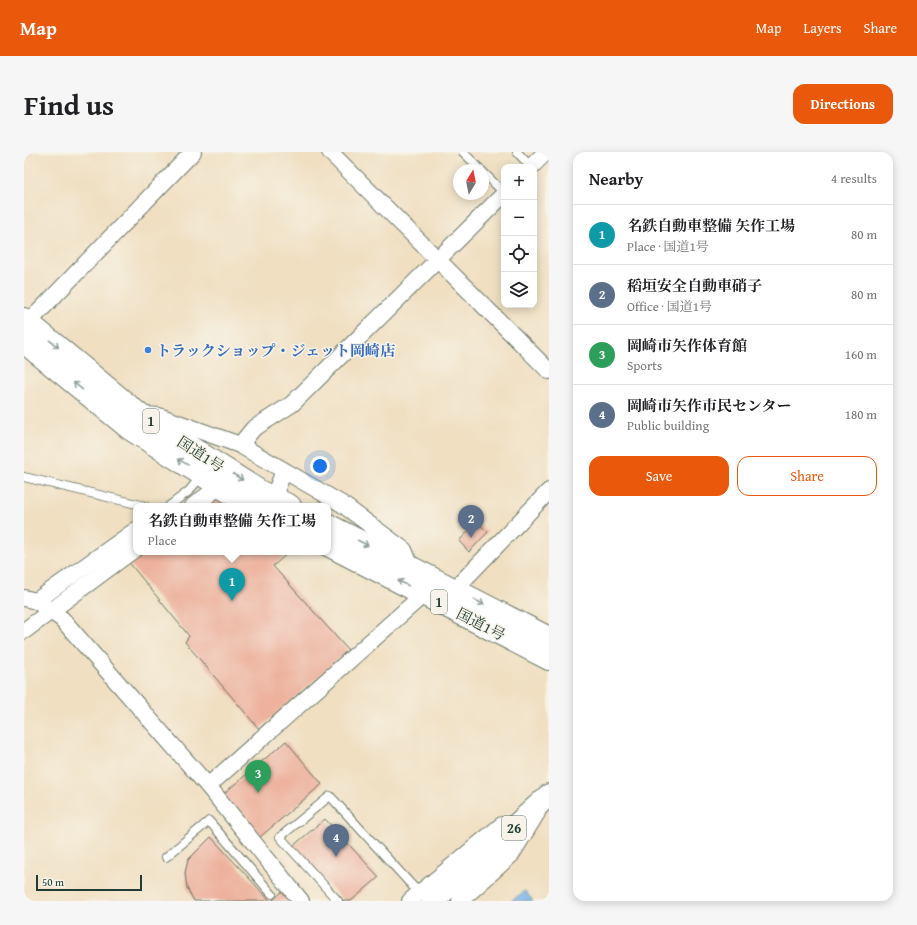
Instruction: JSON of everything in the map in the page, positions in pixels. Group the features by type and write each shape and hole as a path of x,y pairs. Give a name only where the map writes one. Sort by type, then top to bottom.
{"main road":[{"name":"国道1号","path":"26,328 140,414 261,492 281,502"},
{"name":"国道1号","path":"26,328 130,429 246,503"},
{"name":"国道1号","path":"331,526 549,638"},
{"name":"国道1号","path":"331,547 549,659"},
{"name":"26","path":"421,898 479,860 548,796"}],"street":[{"path":"26,328 193,152"},
{"path":"331,152 549,371"},
{"path":"534,164 546,152"},
{"path":"240,445 252,429 292,404 501,197"},
{"path":"140,414 159,416 240,445 342,504 404,550 412,567"},
{"path":"281,502 284,471"},
{"path":"195,503 211,480"},
{"path":"454,590 549,491"},
{"path":"133,532 30,600 62,619 208,786 301,901"},
{"path":"24,631 133,550"},
{"path":"208,786 424,594"},
{"path":"421,898 498,827 548,796"},
{"path":"460,901 511,855 548,796"}],"lane":[{"path":"463,152 475,164"},
{"path":"517,152 528,164"},
{"path":"489,178 501,191"},
{"path":"24,477 133,503"},
{"path":"173,503 189,491 211,480"},
{"path":"338,901 280,837 330,796 421,898"},
{"path":"166,857 210,821 272,894"}],"water":[{"path":"525,891 533,901 511,901"}],"building":[{"path":"220,497 231,503 211,503"},
{"path":"477,522 488,532 469,552 459,541"},
{"path":"134,555 286,555 273,566 348,650 259,729 185,642 189,636 127,560"},
{"path":"286,741 322,784 259,838 222,795"},
{"path":"325,819 379,877 351,901 344,901 293,846"},
{"path":"211,837 270,901 194,901 187,888 185,873 188,860"},
{"path":"285,889 296,901 272,901"}],"place":[{"name":"トラックショップ・ジェット岡崎店","path":"148,350"},
{"name":"稻垣安全自動車硝子","path":"471,538"},
{"name":"名鉄自動車整備 矢作工場","path":"232,601"},
{"name":"岡崎市矢作体育館","path":"258,793"},
{"name":"岡崎市矢作市民センター","path":"336,857"}]}
